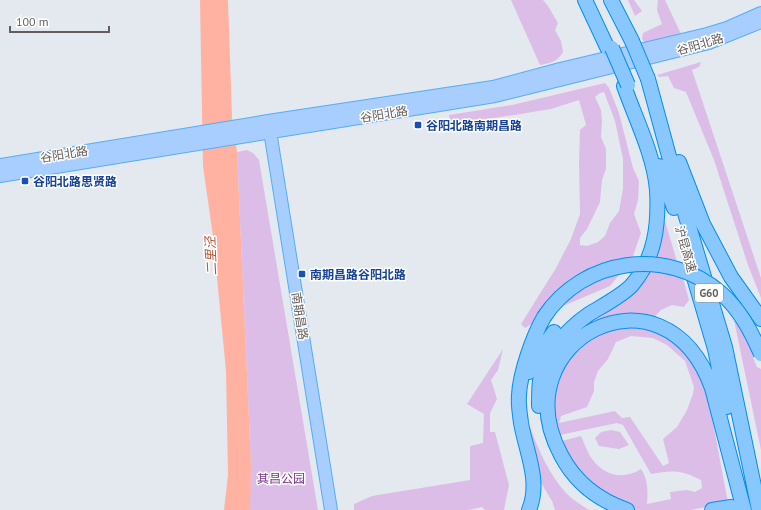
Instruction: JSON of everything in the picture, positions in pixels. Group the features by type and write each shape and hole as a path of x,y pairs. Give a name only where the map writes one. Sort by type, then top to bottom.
{"highway":[{"name":"沪昆高速","path":"586,0 626,86 673,203 712,342 748,510"},
{"name":"沪昆高速","path":"611,0 632,41 648,79 681,200 725,347 759,510"},
{"path":"648,79 703,224 731,277 761,319"},
{"path":"608,510 576,488 551,453 542,425 539,397 540,381 553,349 576,323 630,286 643,270 652,250 657,228 657,189 654,170 626,86"},
{"path":"529,510 532,502 534,481 522,428 519,395 532,342 544,317 563,294 577,283 592,275 623,266 645,264 677,269 699,278 725,297 745,321 761,354"},
{"path":"520,409 529,372 545,344 556,329 572,316 601,301 616,297"},
{"path":"627,510 606,501 593,493 582,483 565,463 553,437 548,410 548,397 550,383 562,356 583,335 595,328 609,323 637,320 666,328 684,342 700,360 707,373 712,388 744,510"},
{"path":"712,510 731,507"}],"main road":[{"name":"谷阳北路","path":"0,176 394,103 508,84 560,69 708,34 727,28 761,13"},
{"name":"谷阳北路","path":"269,127 510,93 709,43 761,22"},
{"name":"南期昌路","path":"269,127 331,510"},
{"name":"谷阳北路","path":"0,165 196,139"}],"green space":[{"path":"511,0 543,0 548,6 558,23 555,30 561,41 563,52 556,60 540,65"},
{"path":"628,0 634,0 642,11 635,16"},
{"path":"658,0 665,0 681,34 648,48 642,39 643,33 662,24 657,10"},
{"path":"701,62 699,67 692,70 761,278 761,298 748,265 714,160 686,92 674,88 668,76 659,77 657,75"},
{"path":"605,83 609,88 619,113 633,168 639,181 638,200 634,214 641,233 632,259 610,286 556,309 525,328 521,324 556,268 571,239 580,214 580,130 586,125 579,100 551,109 451,125 449,115 512,105","holes":["604,92 615,121 623,159 623,189 619,211 610,223 605,236 598,242 587,246 580,245 580,238 587,229 600,202 602,180 606,169 606,149 601,137 601,110 595,97 600,93"]},
{"name":"其昌公园","path":"247,150 253,153 259,160 318,510 249,510 251,465 237,152"},
{"path":"661,221 665,221 678,265 652,260"},
{"path":"645,271 664,272 683,278 689,300 684,307 672,305 661,310 652,319 576,336 557,348"},
{"path":"734,320 745,336 757,367 761,369 761,450"},
{"path":"636,325 671,338 690,353 708,396 728,503 690,510 632,510 582,480 558,442 581,436 590,456 600,468 606,472 627,475 641,469 646,481 647,504 671,499 670,492 687,490 695,492 702,488 701,480 688,474 665,472 651,474 623,425 617,423 555,436 550,410 562,364 592,333","holes":["631,336 653,338 667,345 685,361 694,387 687,410 677,427 663,439 669,463 663,466 630,417 622,418 615,411 559,423 561,416 587,407 594,391 594,382 598,371 608,359 616,342"]},
{"path":"503,349 498,370 491,380 497,399 490,413 490,432 495,432 509,485 504,510 485,510 482,507 468,510 354,510 354,504 372,496 470,480 470,446 483,443 484,414 467,404"},
{"path":"530,427 554,478 569,496 589,510 555,510 552,501 541,483 536,459 525,428"},
{"path":"611,430 620,432 629,445 619,449 599,446 595,438 601,432"}],"shaded area":[{"path":"200,0 228,0 232,117 237,152 251,465 250,510 224,510 228,475 226,371 213,236 203,166"}],"place":[{"name":"谷阳北路南期昌路","path":"418,125"},
{"name":"谷阳北路思贤路","path":"25,181"},
{"name":"南期昌路谷阳北路","path":"302,274"}],"water label":[{"name":"二里泾","path":"211,256"}]}
